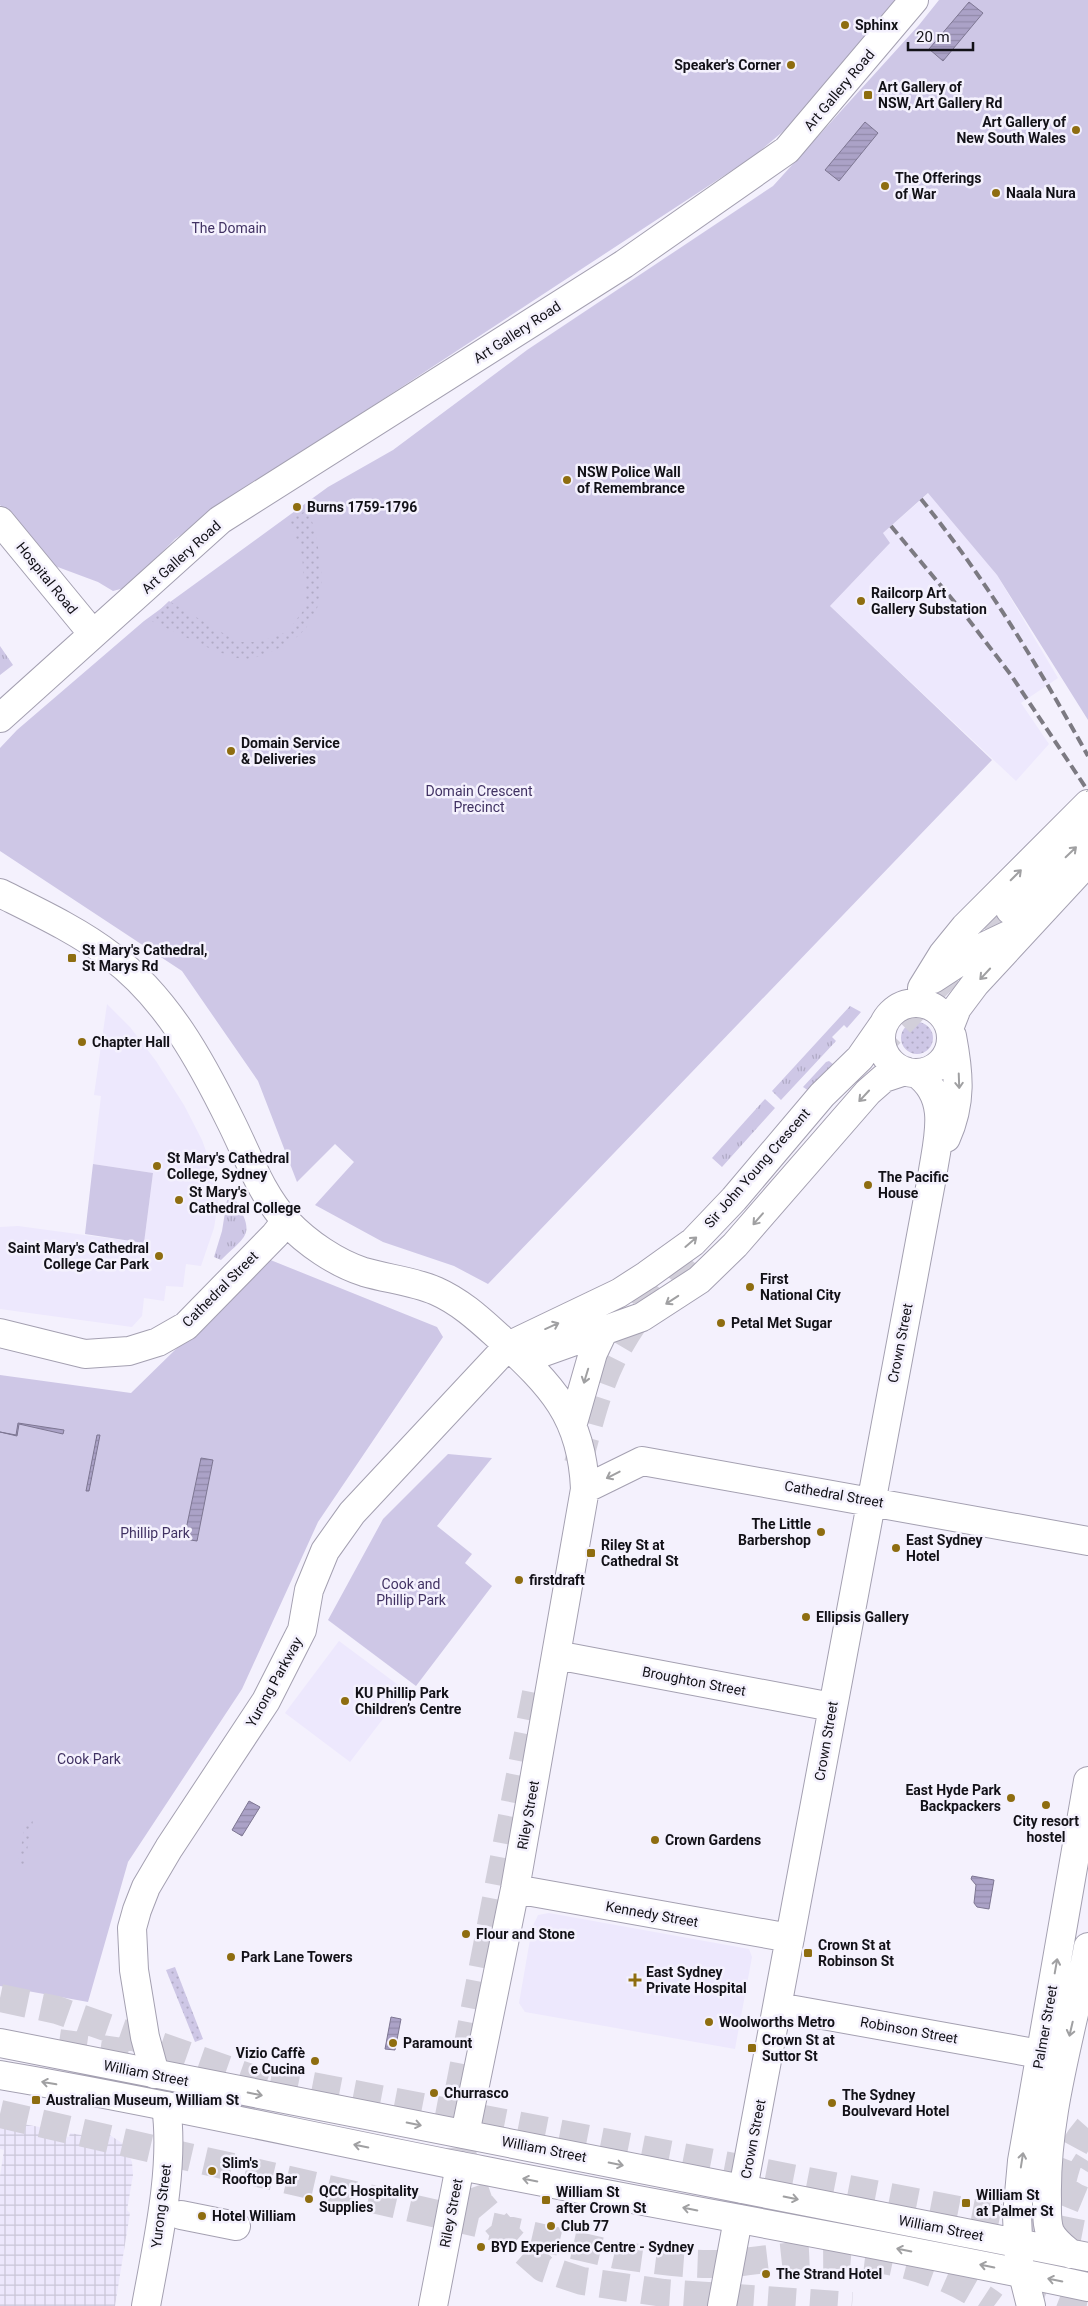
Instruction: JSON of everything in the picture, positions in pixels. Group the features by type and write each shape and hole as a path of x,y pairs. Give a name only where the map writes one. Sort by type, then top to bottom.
{"main road":[{"name":"Art Gallery Road","path":"0,718 220,520 624,264 787,150 914,0"},
{"name":"Hospital Road","path":"0,521 93,634"},
{"path":"951,1030 946,1018 932,1006 914,1002 914,996 943,954 965,928 1088,804"},
{"path":"516,1352 603,1332 656,1310 699,1280 735,1245 877,1084 892,1075 936,1067 943,1061 951,1043 953,1015 1020,917 1088,836"},
{"path":"911,1072 891,1063 882,1049 881,1033 883,1025 892,1012 979,949 1088,862"},
{"name":"Riley Street","path":"0,893 52,920 111,955 144,986 173,1020 202,1064 250,1165 286,1221 310,1242 338,1260 362,1272 420,1285 464,1306 516,1352 550,1388 572,1423 582,1454 585,1490 515,1889 465,2134 433,2306"},
{"name":"Sir John Young Crescent","path":"516,1352 647,1276 692,1242 734,1199 804,1114 860,1058 883,1025"},
{"name":"Crown Street","path":"932,1177 954,1119 959,1098 958,1067 951,1030"},
{"name":"Crown Street","path":"722,2306 932,1177 940,1111 934,1091 911,1072"},
{"path":"734,1199 752,1194 792,1157 832,1133"},
{"name":"Cathedral Street","path":"0,1333 85,1354 129,1351 158,1342 186,1326 275,1235 286,1221"},
{"path":"572,1423 593,1352 603,1332"},
{"name":"Yurong Parkway","path":"156,2074 145,2037 134,1970 132,1928 146,1887 169,1848 266,1701 302,1630 310,1590 325,1551 352,1514 516,1352"},
{"name":"Cathedral Street","path":"585,1490 642,1461 1088,1541"},
{"name":"Broughton Street","path":"556,1655 832,1707"},
{"name":"Palmer Street","path":"1031,2306 1022,2274 1018,2244 1017,2216 1020,2174 1088,1781"},
{"name":"Kennedy Street","path":"515,1889 790,1938"},
{"name":"Palmer Street","path":"1080,2256 1056,2241 1049,2227 1048,2156 1059,2085 1088,1947"},
{"name":"Robinson Street","path":"778,2007 1040,2054"},
{"name":"William Street","path":"0,2043 1080,2256"},
{"name":"Yurong Street","path":"146,2306 165,2181 168,2126 166,2106 156,2074"},
{"name":"William Street","path":"0,2075 1088,2287"},
{"path":"181,2215 236,2226"}],"shaded area":[{"path":"969,2 983,13 943,61 929,49"},
{"path":"865,122 878,133 839,181 825,170"},
{"path":"929,493 997,575 1058,678 1021,703 1049,744 1016,781 830,606 890,543 883,533"},
{"name":"St Mary's Cathedral College, Sydney","path":"107,1004 130,1027 156,1061 184,1105 202,1140 218,1184 218,1203 214,1228 201,1266 186,1264 183,1287 166,1286 164,1301 144,1298 142,1316 132,1327 0,1309 0,1227 18,1226 144,1243 153,1173 93,1164 101,1096 94,1095"},
{"path":"18,1423 64,1430 63,1434 19,1424 17,1436 0,1432 16,1435"},
{"path":"97,1435 100,1435 89,1491 86,1491"},
{"path":"201,1458 213,1460 197,1541 184,1539"},
{"name":"KU Phillip Park Children’s Centre","path":"339,1641 405,1690 350,1762 285,1713"},
{"path":"249,1801 260,1807 242,1836 232,1830"},
{"path":"972,1876 994,1880 989,1909 977,1907 974,1903 976,1885 971,1879"},
{"name":"East Sydney Private Hospital","path":"549,1913 749,1949 752,1957 735,2049 525,2012 519,2003 532,1928 538,1915"},
{"path":"391,2017 401,2019 395,2050 385,2049"},
{"path":"0,2120 51,2129 51,2133 69,2137 70,2133 87,2136 88,2129 105,2132 122,2143 127,2151 132,2162 133,2175 127,2210 130,2213 115,2306 0,2306 0,2176 4,2150 0,2149"}],"green space":[{"name":"The Domain","path":"0,0 898,0 793,123 754,156 252,485 175,539 128,587 113,591 98,582 55,566 0,505"},
{"name":"Domain Crescent Precinct","path":"939,0 1088,0 1088,720 997,575 928,493 883,533 890,543 830,606 992,760 488,1284 454,1266 383,1242 315,1205 354,1162 335,1144 297,1182 258,1081 182,971 0,851 0,748 17,730 144,621 328,487 393,450 527,350 773,186 919,25"},
{"path":"309,510 318,549 321,589 318,607 310,623 296,637 268,653 242,659 215,650 149,620 169,601 238,642 259,642 287,632 306,607 302,555 289,518"},
{"path":"0,646 13,665 0,675"},
{"path":"850,1006 861,1012 847,1028 844,1025 832,1037 836,1041 781,1100 772,1091"},
{"path":"917,1022 929,1026 933,1038 929,1050 917,1054 905,1050 901,1038 905,1026"},
{"path":"829,1061 838,1068 809,1091 803,1087 826,1062"},
{"path":"765,1099 775,1108 722,1167 712,1158"},
{"path":"93,1164 153,1173 144,1243 85,1234"},
{"path":"227,1200 236,1201 242,1212 246,1228 242,1239 221,1260 214,1257 222,1231"},
{"name":"Phillip Park","path":"268,1259 437,1327 443,1337 318,1522 242,1689 128,1862 88,2002 0,1986 0,1375 131,1393"},
{"name":"Cook and Phillip Park","path":"448,1454 492,1458 437,1526 472,1554 465,1563 492,1586 416,1686 328,1620 383,1519"},
{"path":"26,1820 33,1821 24,1865 18,1863"},
{"path":"175,1967 203,2039 195,2042 166,1970"}],"tunnel":[{"path":"871,1053 1010,910"},
{"path":"578,1464 599,1390 611,1361 626,1334 644,1309 692,1249"},
{"path":"536,1693 458,2095 460,2148 479,2202 512,2241 543,2268 582,2281 664,2293 852,2306"},
{"path":"0,1998 57,2010 288,2091"},
{"path":"59,2043 150,2056"},
{"path":"271,2078 1088,2235"},
{"path":"0,2114 617,2255 696,2264 721,2264 814,2255 838,2255 885,2260 931,2273 953,2282 994,2306"},
{"path":"1061,2187 1070,2155 1088,2128"},
{"path":"1051,2246 1051,2240 1075,2182 1088,2161"},
{"path":"846,2220 871,2226 924,2246"},
{"path":"1021,2281 1068,2299 1088,2303"}],"railway":[{"path":"921,499 945,529 1010,624 1088,756"},
{"path":"891,526 962,611 1011,675 1088,791"}],"place":[{"name":"Sphinx","path":"845,25"},
{"name":"Speaker's Corner","path":"791,65"},
{"name":"Art Gallery of NSW, Art Gallery Rd","path":"868,95"},
{"name":"Art Gallery of New South Wales","path":"1076,130"},
{"name":"The Offerings of War","path":"885,186"},
{"name":"Naala Nura","path":"996,193"},
{"name":"NSW Police Wall of Remembrance","path":"567,480"},
{"name":"Burns 1759-1796","path":"297,507"},
{"name":"Railcorp Art Gallery Substation","path":"861,601"},
{"name":"Domain Service & Deliveries","path":"231,751"},
{"name":"St Mary's Cathedral, St Marys Rd","path":"72,958"},
{"name":"Chapter Hall","path":"82,1042"},
{"name":"St Mary's Cathedral College, Sydney","path":"157,1166"},
{"name":"The Pacific House","path":"868,1185"},
{"name":"St Mary's Cathedral College","path":"179,1200"},
{"name":"Saint Mary's Cathedral College Car Park","path":"159,1256"},
{"name":"First National City","path":"750,1287"},
{"name":"Petal Met Sugar","path":"721,1323"},
{"name":"The Little Barbershop","path":"821,1532"},
{"name":"East Sydney Hotel","path":"896,1548"},
{"name":"Riley St at Cathedral St","path":"591,1553"},
{"name":"firstdraft","path":"519,1580"},
{"name":"Ellipsis Gallery","path":"806,1617"},
{"name":"KU Phillip Park Children’s Centre","path":"345,1701"},
{"name":"East Hyde Park Backpackers","path":"1011,1798"},
{"name":"City resort hostel","path":"1046,1805"},
{"name":"Crown Gardens","path":"655,1840"},
{"name":"Flour and Stone","path":"466,1934"},
{"name":"Crown St at Robinson St","path":"808,1953"},
{"name":"Park Lane Towers","path":"231,1957"},
{"name":"East Sydney Private Hospital","path":"635,1980"},
{"name":"Woolworths Metro","path":"709,2022"},
{"name":"Paramount","path":"393,2043"},
{"name":"Crown St at Suttor St","path":"752,2048"},
{"name":"Vizio Caffè e Cucina","path":"315,2061"},
{"name":"Churrasco","path":"434,2093"},
{"name":"Australian Museum, William St","path":"36,2100"},
{"name":"The Sydney Boulvevard Hotel","path":"832,2103"},
{"name":"Slim's Rooftop Bar","path":"212,2171"},
{"name":"QCC Hospitality Supplies","path":"309,2199"},
{"name":"William St after Crown St","path":"546,2200"},
{"name":"William St at Palmer St","path":"966,2203"},
{"name":"Hotel William","path":"202,2216"},
{"name":"Club 77","path":"551,2226"},
{"name":"BYD Experience Centre - Sydney","path":"481,2247"},
{"name":"The Strand Hotel","path":"766,2274"}],"park label":[{"name":"Cook Park","path":"89,1759"}]}
